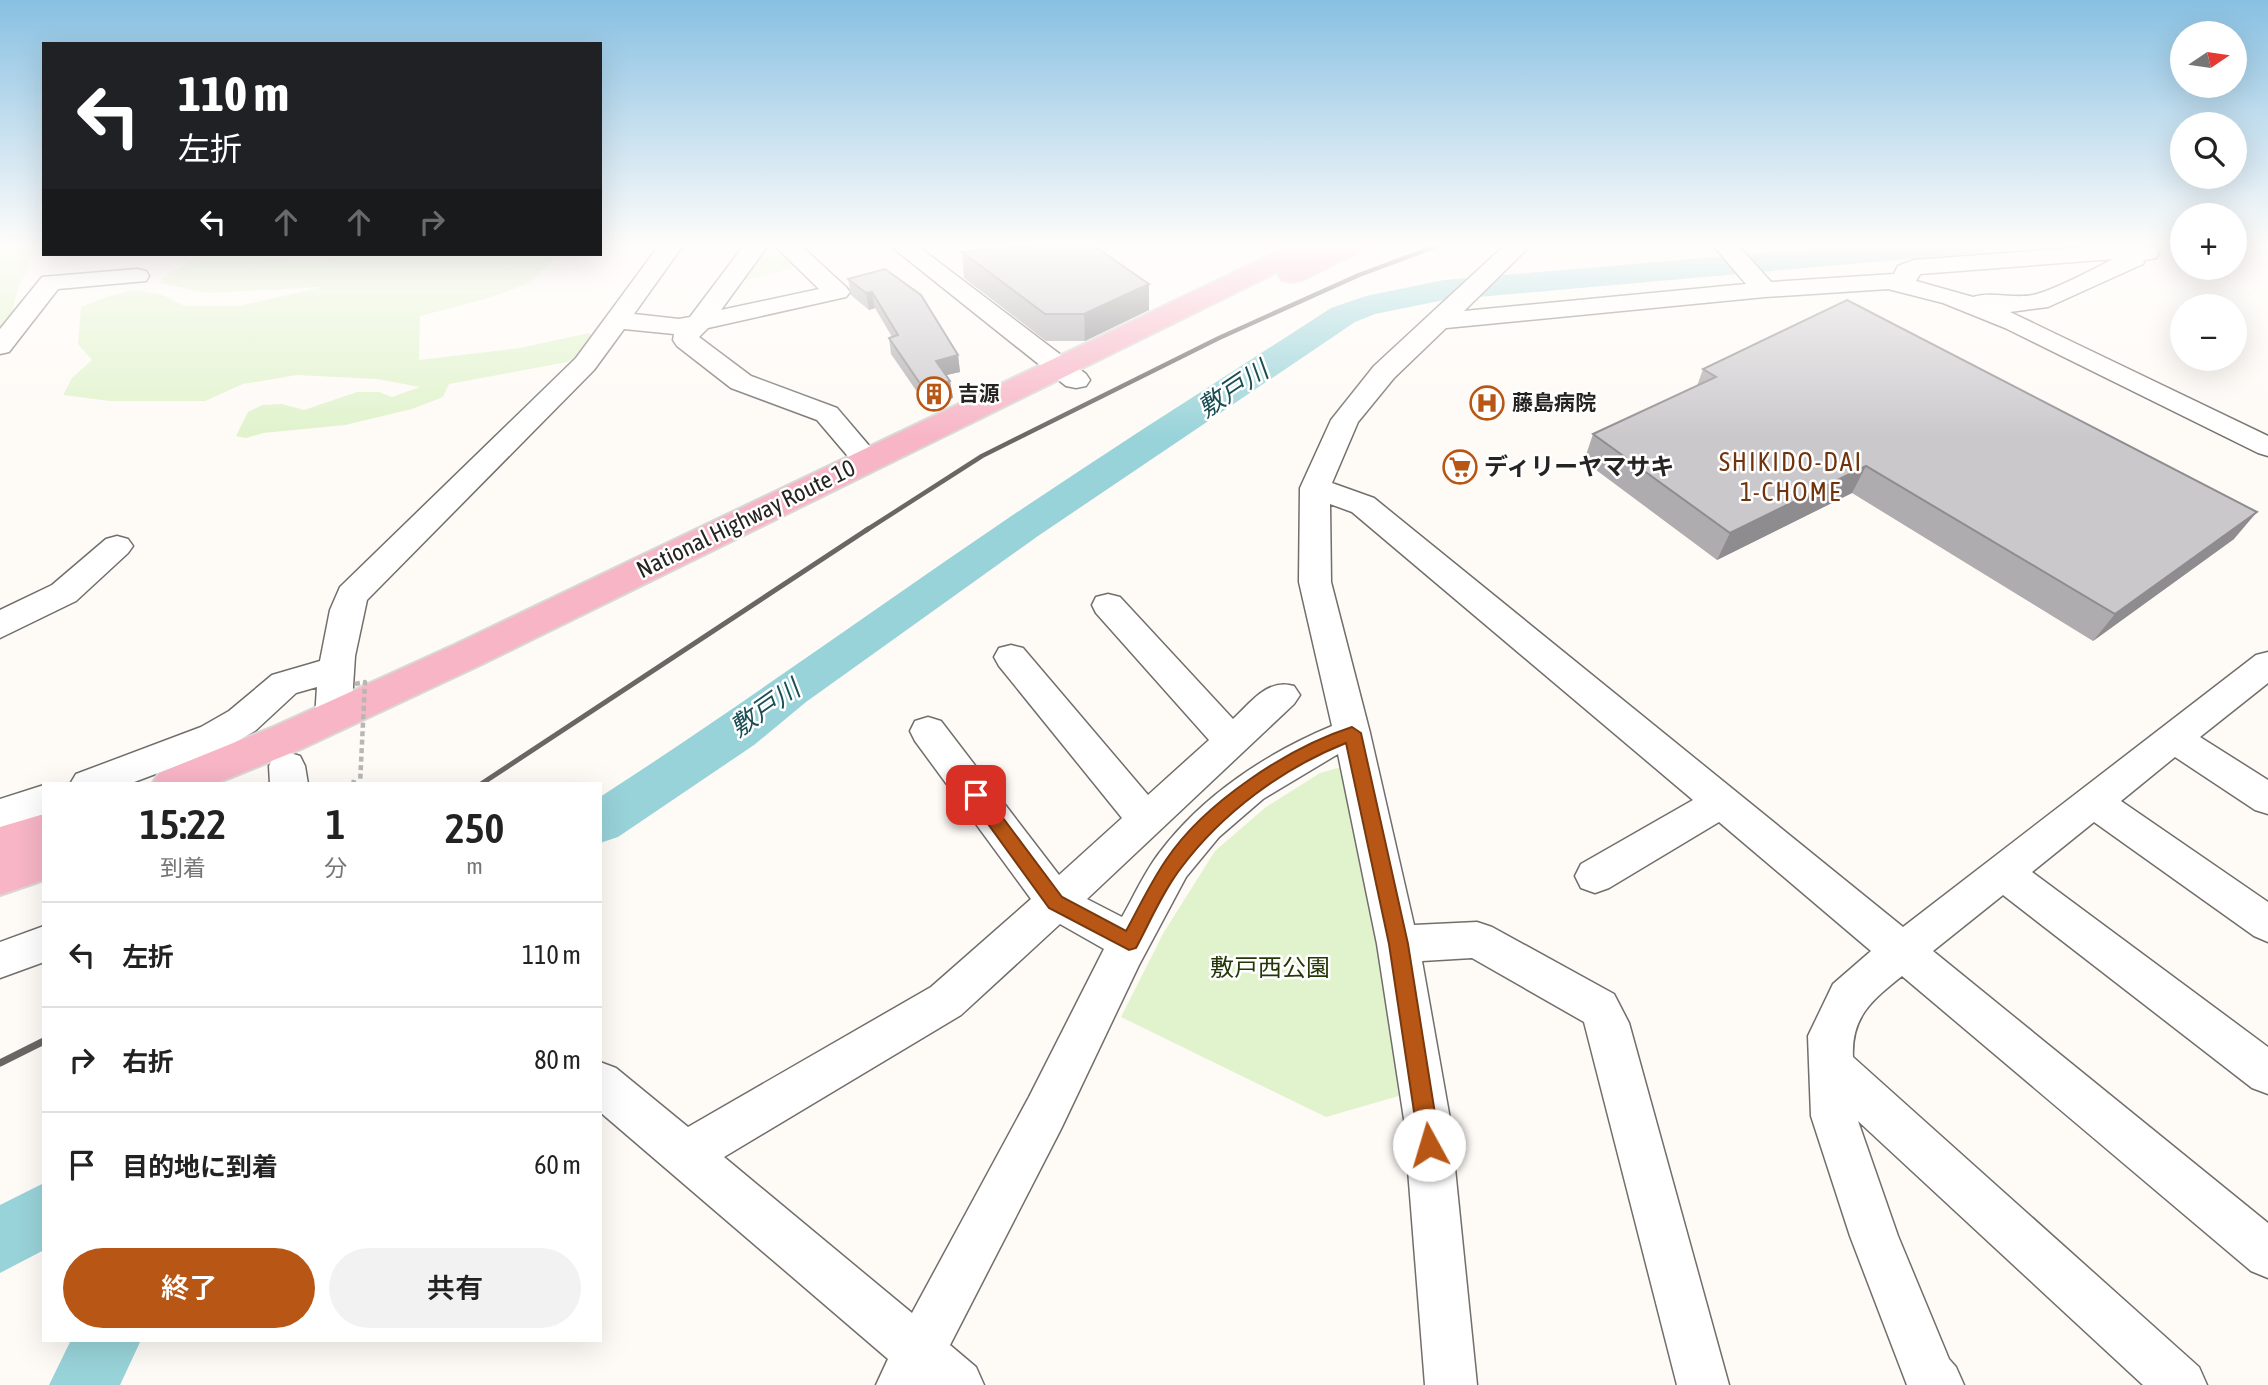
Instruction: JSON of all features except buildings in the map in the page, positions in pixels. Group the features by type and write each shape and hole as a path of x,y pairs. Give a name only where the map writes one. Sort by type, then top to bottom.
{"highway":[{"name":"National Highway Route 10","path":"254,782 288,775 1192,309"},
{"name":"National Highway Route 10","path":"178,782 333,718 867,461 1211,309"},
{"path":"0,845 42,832"},
{"path":"0,877 42,863"}],"street":[{"path":"0,346 30,309"},
{"path":"333,718 345,677 344,616 352,595 585,364 625,309"},
{"path":"709,309 686,335 686,340 692,346 702,350 741,382 827,414 867,461"},
{"path":"617,320 679,327 765,309"},
{"path":"984,309 1068,374"},
{"path":"1450,309 1384,372 1345,420 1315,488 1315,582 1352,733 1398,944 1427,1119 1451,1385"},
{"path":"1437,321 1551,309"},
{"path":"1978,309 2014,323 2268,447"},
{"path":"1315,488 1363,505 2268,1254"},
{"path":"0,626 20,613 64,593 117,546"},
{"path":"1108,605 1231,741"},
{"path":"1011,657 1146,819"},
{"path":"94,782 214,737 242,720 267,696 290,681 345,677"},
{"path":"1938,1385 1930,1377 1874,1236 1834,1116 1830,1037 1848,998 1902,950 2174,738 2260,681"},
{"path":"686,1154 946,1001 1282,695"},
{"path":"928,731 1056,902 1129,942"},
{"path":"911,1368 1045,1112 1129,942 1172,864 1205,826 1250,789 1319,747 1352,733"},
{"path":"2174,738 2268,799"},
{"path":"0,814 42,801"},
{"path":"1595,876 1676,826 1722,802"},
{"path":"2092,802 2268,924"},
{"path":"2002,872 2268,1073"},
{"path":"1398,944 1477,940 1599,1008 1607,1023 1703,1385"},
{"path":"0,960 42,944"},
{"path":"1831,1066 2181,1385"},
{"path":"602,1085 686,1154 911,1368 958,1385"}],"path":[{"path":"345,677 365,682 360,782"}],"green space":[{"path":"0,309 13,309 9,325 0,331"},
{"path":"81,309 448,309 420,316 419,360 520,348 589,333 594,337 577,357 567,362 449,384 443,397 412,409 345,425 263,433 246,438 236,436 248,412 262,405 282,404 304,410 357,392 379,392 392,397 420,387 377,379 297,375 243,384 205,401 110,401 63,395 72,378 92,360 78,344"},
{"name":"敷戸西公園","path":"1338,768 1343,770 1352,783 1402,1095 1326,1117 1121,1017 1164,932 1215,851 1266,807 1320,773"}],"waterway":[{"name":"敷戸川","path":"602,822 737,732 790,690 1024,527 1343,315 1359,309"},
{"name":"敷戸川","path":"0,1241 42,1215"},
{"path":"83,1385 107,1342"}],"railway":[{"path":"865,531 982,456 1219,338 1284,309"},
{"path":"484,782 868,529"},
{"path":"0,1063 42,1042"}],"place":[{"name":"吉源","path":"934,394"},
{"name":"藤島病院","path":"1487,403"},
{"name":"ディリーヤマサキ","path":"1460,467"}],"district":[{"name":"SHIKIDO-DAI 1-CHOME","path":"1791,477"}],"route":[{"path":"976,795 1056,902 1129,942 1172,864 1205,826 1250,789 1319,747 1352,733 1398,944 1429,1145"}]}
